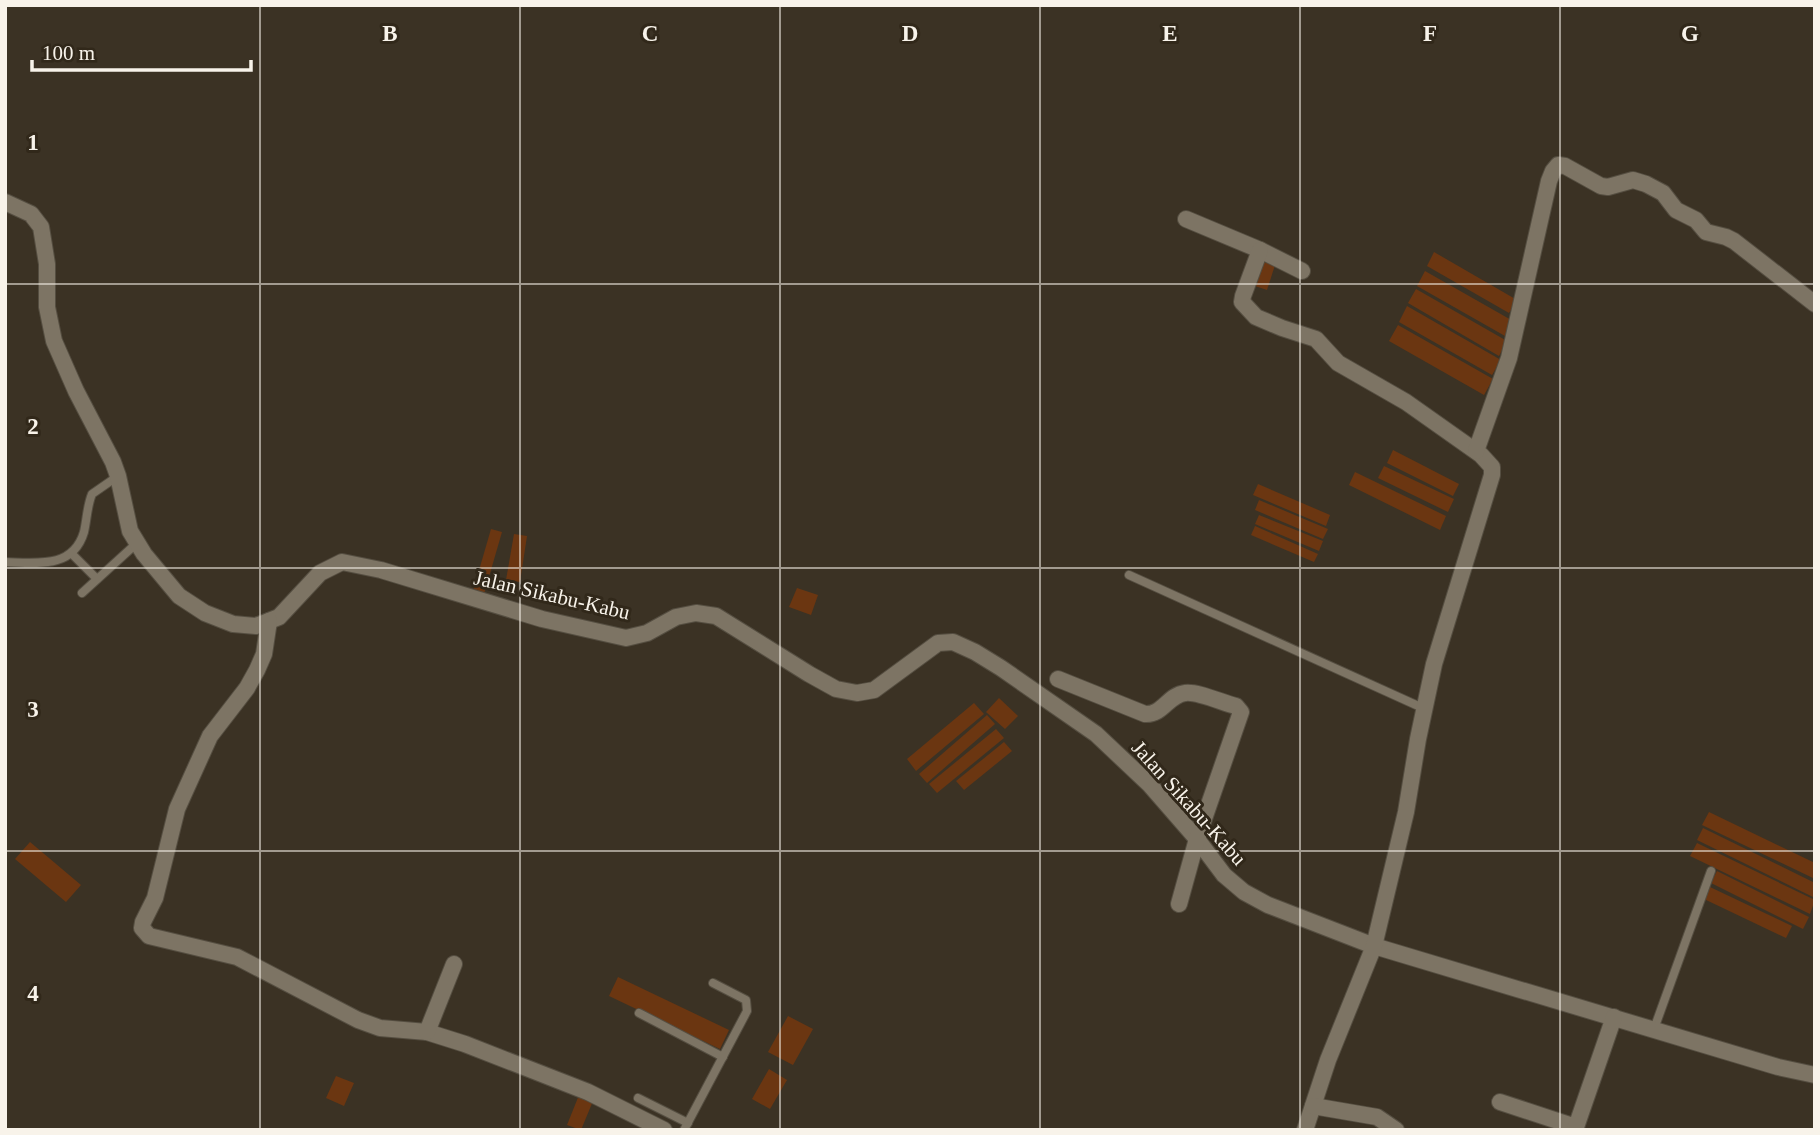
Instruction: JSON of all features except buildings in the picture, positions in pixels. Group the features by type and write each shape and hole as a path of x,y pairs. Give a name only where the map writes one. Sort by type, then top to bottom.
{"street":[{"path":"1476,451 1508,358 1549,181 1558,165 1565,166 1601,186 1608,187 1633,180 1663,193 1676,210 1696,220 1706,232 1734,241 1815,304"},
{"path":"5,202 31,214 41,227 47,264 47,307 54,341 116,469 130,531 137,543 179,596 205,613 233,624 256,626 269,621 264,654 252,679 211,736 188,782 172,826 155,898 142,928 149,936 237,957 369,1024 388,1029 428,1032 465,1044 588,1092 664,1130"},
{"path":"1186,219 1302,271"},
{"path":"1260,250 1243,296 1242,302 1249,312 1282,328 1316,339 1338,363 1406,402 1476,451 1489,461 1492,467 1492,475 1434,664 1406,812 1374,946 1328,1060 1305,1130"},
{"name":"Jalan Sikabu-Kabu","path":"269,621 279,617 294,603 320,573 342,562 381,570 542,619 626,638 647,633 676,617 696,613 716,616 836,689 858,692 874,690 938,643 953,642 1002,668 1096,734 1150,785 1198,839 1224,875 1244,892 1268,905 1374,946 1777,1067 1815,1075"},
{"path":"1058,679 1145,714 1158,712 1176,696 1185,692 1238,709 1241,715 1198,839 1179,904"},
{"path":"428,1032 454,964"},
{"path":"1500,1102 1576,1128 1614,1017"},
{"path":"1313,1106 1377,1117 1396,1130"}],"lane":[{"path":"5,562 49,563 72,554 85,529 92,494 116,469"},
{"path":"82,593 137,543"},
{"path":"72,554 97,579"},
{"path":"1129,575 1424,709"},
{"path":"1654,1029 1710,871"},
{"path":"638,1098 686,1126 748,1005 741,996 713,983"},
{"path":"639,1013 723,1057"}]}
